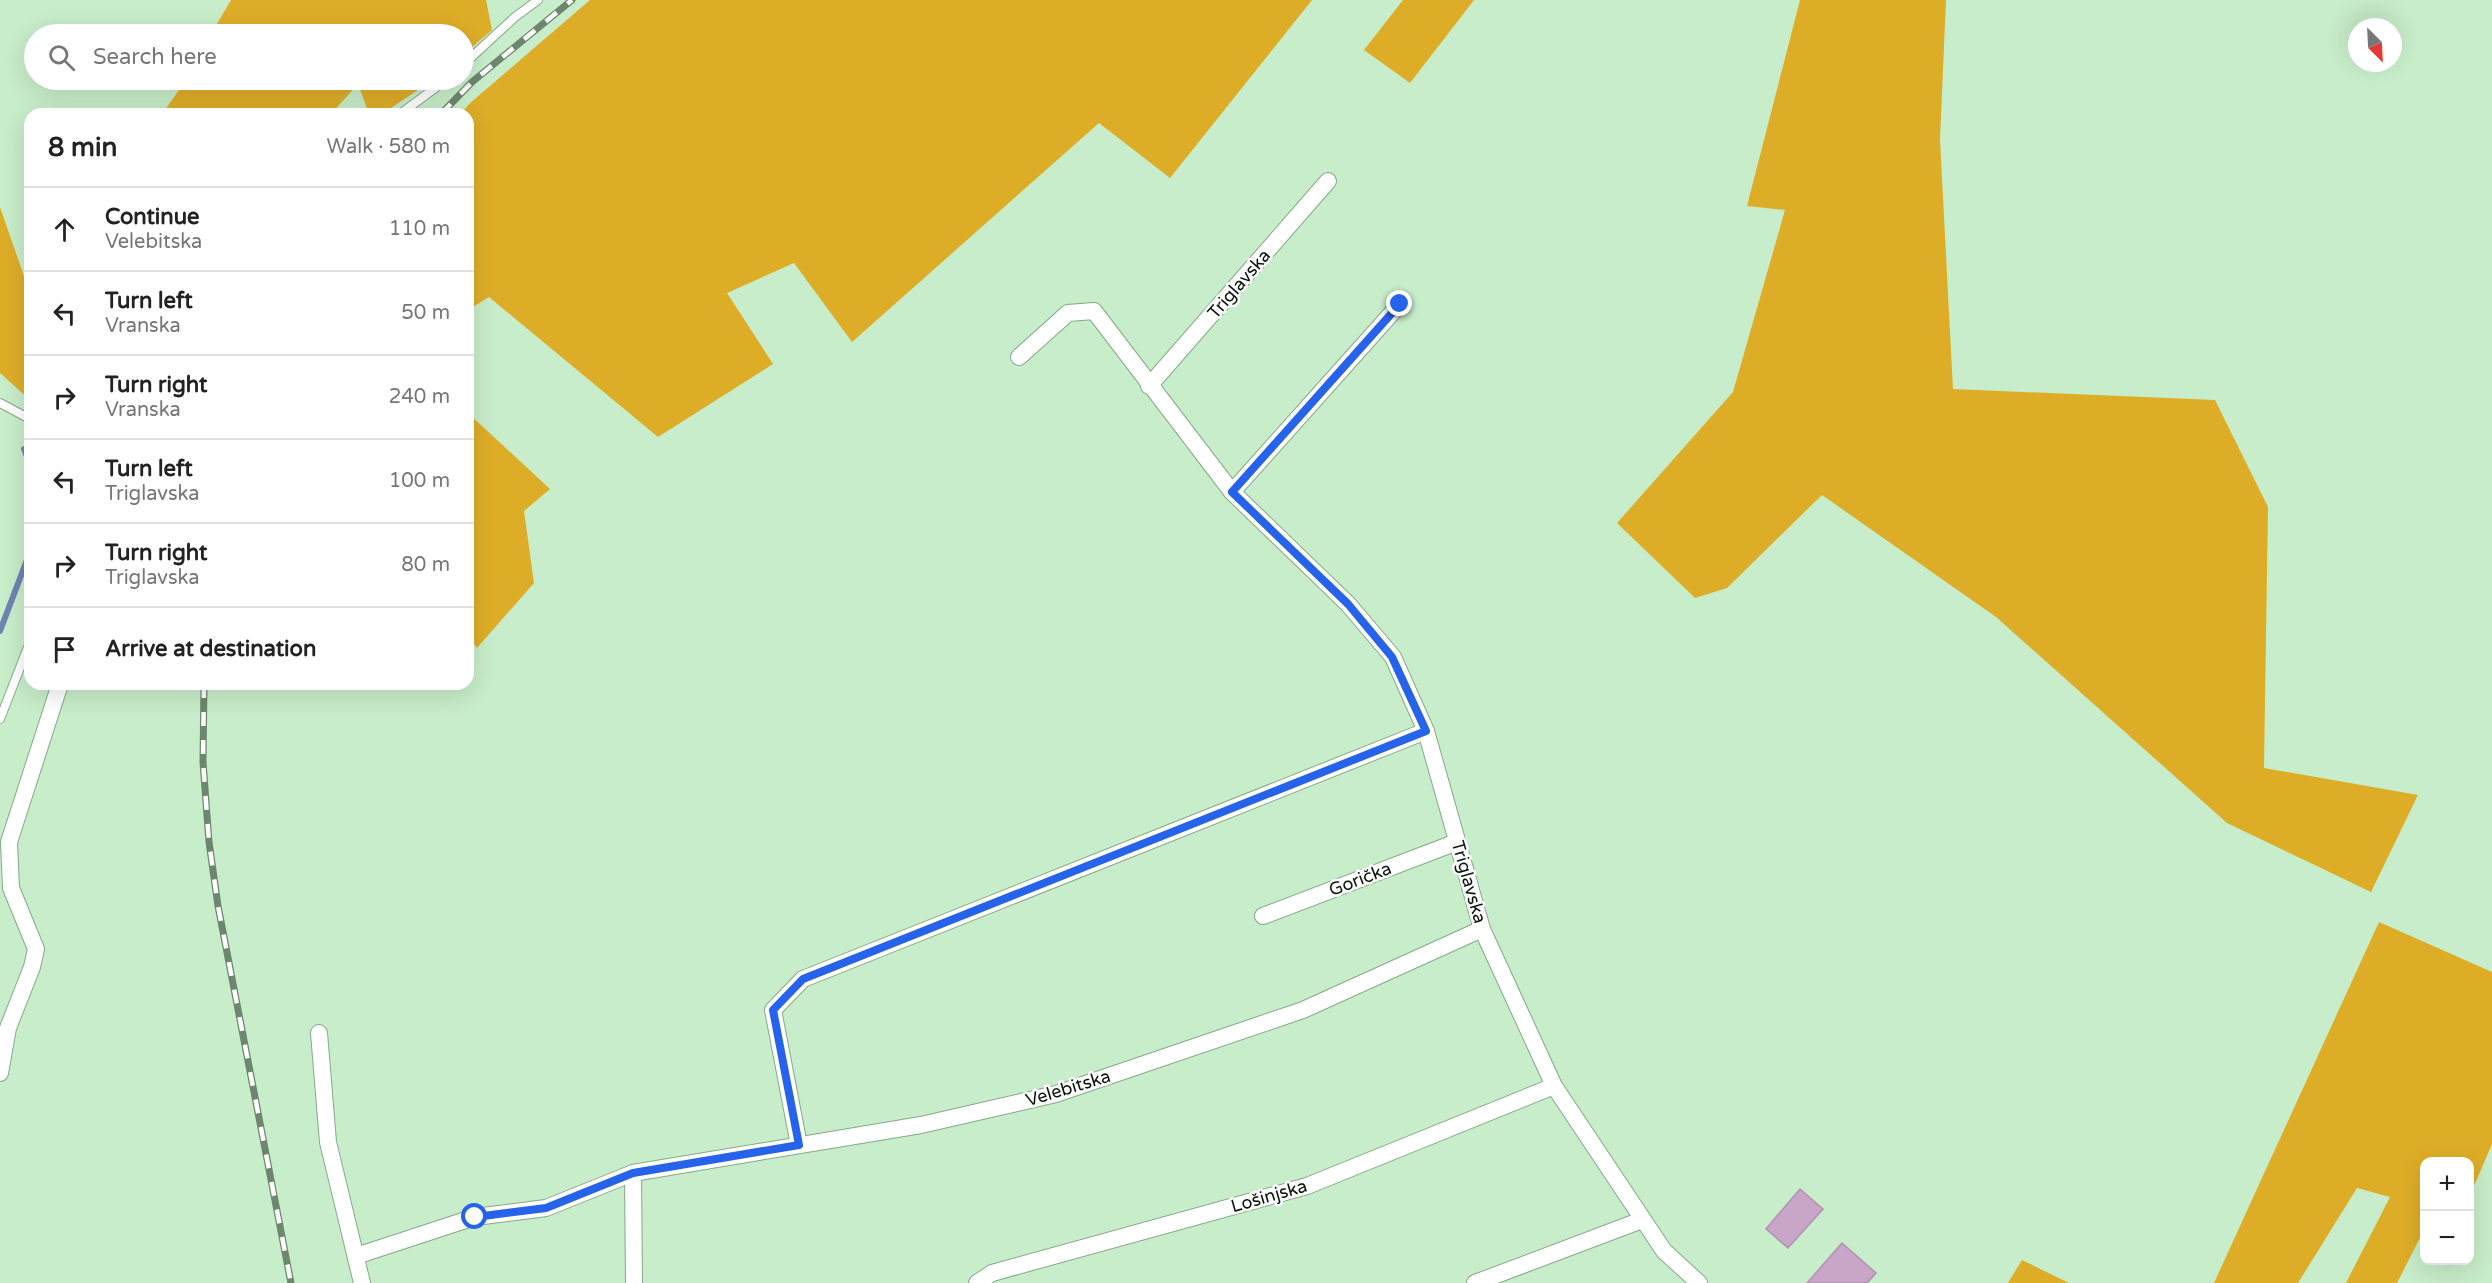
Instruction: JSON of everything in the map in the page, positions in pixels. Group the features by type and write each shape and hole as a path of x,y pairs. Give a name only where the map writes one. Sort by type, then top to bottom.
{"street":[{"name":"Triglavska","path":"1149,386 1328,181"},
{"path":"1232,492 1400,304"},
{"name":"Triglavska","path":"1019,357 1068,313 1094,310 1149,386 1232,492 1348,604 1392,657 1426,731 1482,929 1554,1086 1664,1251 1700,1283"},
{"path":"0,1073 8,1028 32,967 36,949 11,888 9,842 58,690"},
{"path":"799,1145 773,1010 803,979 1426,731"},
{"name":"Gorička","path":"1263,916 1457,842"},
{"name":"Velebitska","path":"356,1256 475,1217 546,1208 633,1173 921,1125 1056,1094 1302,1010 1482,929"},
{"path":"319,1033 328,1142 362,1283"},
{"name":"Lošinjska","path":"977,1283 992,1273 1307,1186 1554,1086"},
{"path":"633,1173 634,1283"},
{"path":"1475,1283 1642,1220"}],"lane":[{"path":"474,55 515,17 538,0"},
{"path":"408,108 432,90"},
{"path":"0,403 24,416"},
{"path":"0,719 24,657"}],"shaded area":[{"path":"231,0 486,0 492,30 474,45 474,24 217,24"},
{"path":"590,0 1312,0 1170,178 1099,123 852,342 794,263 727,293 773,364 658,437 489,297 474,306 474,108 466,108"},
{"path":"1403,0 1474,0 1410,83 1364,50"},
{"path":"1800,0 1946,0 1940,140 1953,389 2215,400 2268,507 2264,768 2418,795 2371,892 2227,823 1996,617 1822,495 1727,588 1695,598 1617,523 1733,392 1785,210 1747,206"},
{"path":"179,90 353,90 336,108 166,108"},
{"path":"360,90 418,90 391,108 367,108"},
{"path":"0,207 24,276 24,395 0,373"},
{"path":"474,419 550,489 524,511 534,583 477,648 474,644"},
{"path":"2379,922 2492,972 2492,1144 2474,1186 2474,1157 2420,1157 2420,1238 2397,1283 2346,1283 2390,1197 2357,1188 2298,1283 2214,1283"},
{"path":"2022,1260 2069,1283 2008,1283"}],"building":[{"path":"1800,1189 1823,1209 1788,1248 1766,1229"},
{"path":"1842,1243 1876,1273 1867,1283 1807,1283"}],"waterway":[{"path":"0,631 24,568"}],"railway":[{"path":"474,80 572,0"},
{"path":"447,108 464,90"},
{"path":"204,690 203,762 209,842 218,906 291,1283"}],"route":[{"path":"475,1217 546,1208 633,1173 799,1145 773,1010 803,979 1426,731 1392,657 1348,604 1232,492 1400,304"}]}
